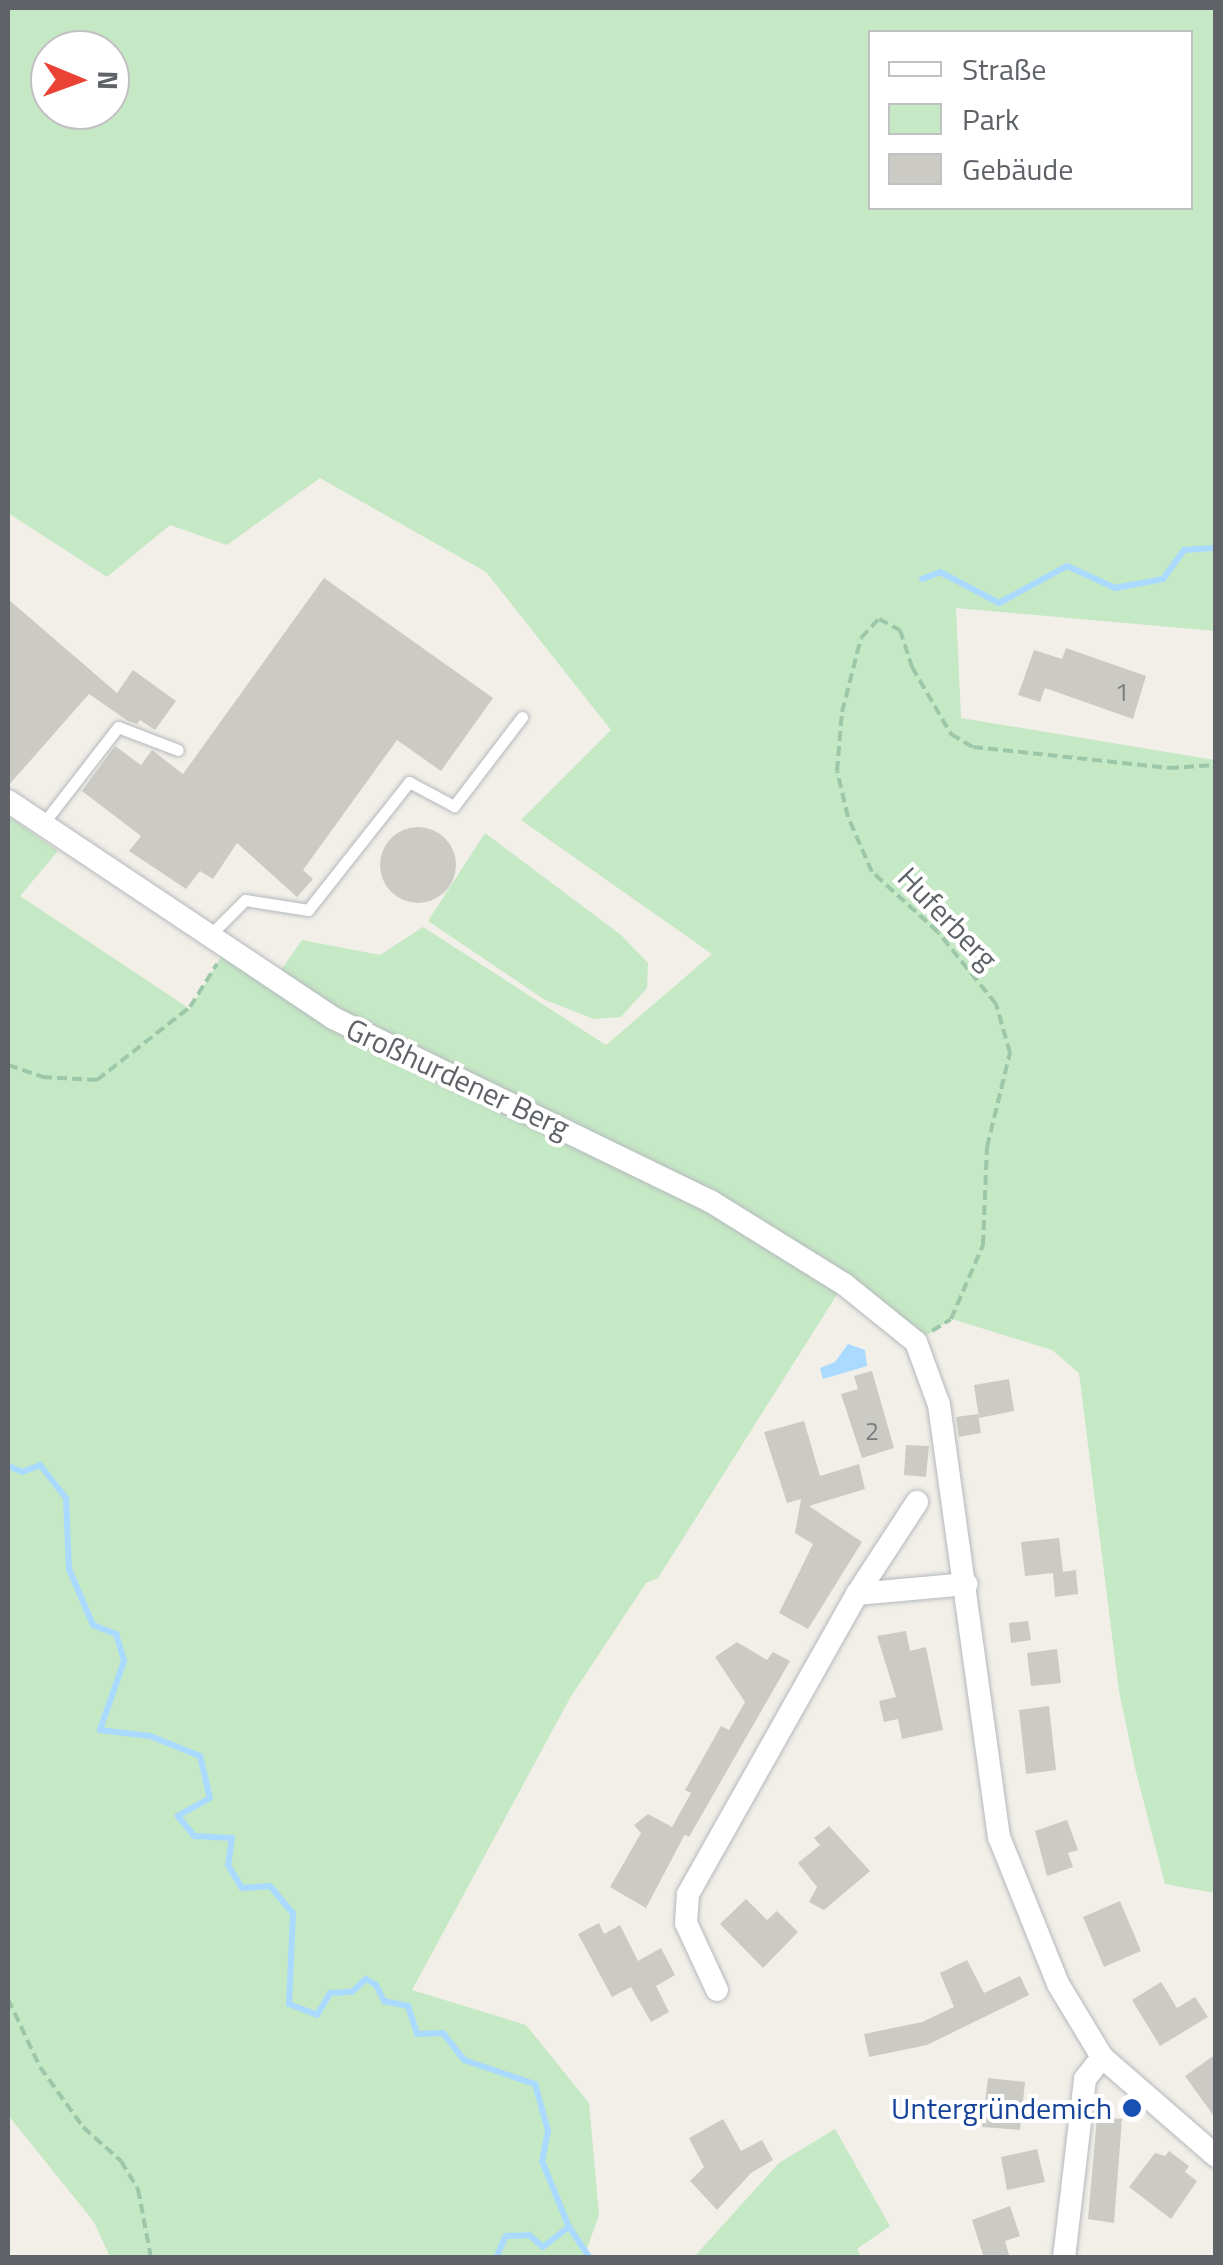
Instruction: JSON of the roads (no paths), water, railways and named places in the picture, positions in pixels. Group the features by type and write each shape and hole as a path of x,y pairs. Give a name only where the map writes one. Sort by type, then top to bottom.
{"street":[{"name":"Großhurdener Berg","path":"8,801 216,944 333,1018 710,1201 844,1284 916,1342 938,1406 967,1584"},
{"path":"718,1990 686,1923 688,1894 857,1594 918,1502"},
{"path":"857,1594 967,1584 1000,1837 1058,1984 1102,2057 1216,2156"},
{"path":"1064,2258 1085,2079 1102,2057"}],"lane":[{"path":"216,944 245,900 308,910 409,782 454,806 522,718"},
{"path":"42,825 118,726 178,750"}],"water":[{"path":"848,1344 865,1350 867,1366 823,1379 820,1368 835,1362"}],"waterway":[{"path":"922,579 940,572 999,603 1067,566 1115,588 1163,579 1184,550 1216,548"},
{"path":"8,1466 22,1472 40,1465 66,1498 69,1569 93,1625 116,1634 124,1661 100,1730 150,1736 200,1756 210,1798 178,1816 194,1836 232,1838 228,1865 242,1888 270,1886 293,1913 289,2004 317,2015 330,1993 352,1992 366,1979 376,1985 384,2001 408,2006 417,2034 443,2033 464,2060 535,2084 548,2131 542,2161 569,2227 590,2258"},
{"path":"496,2258 506,2236 529,2235 543,2247 569,2227"}],"place":[{"name":"Untergründemich","path":"1132,2108"}]}
